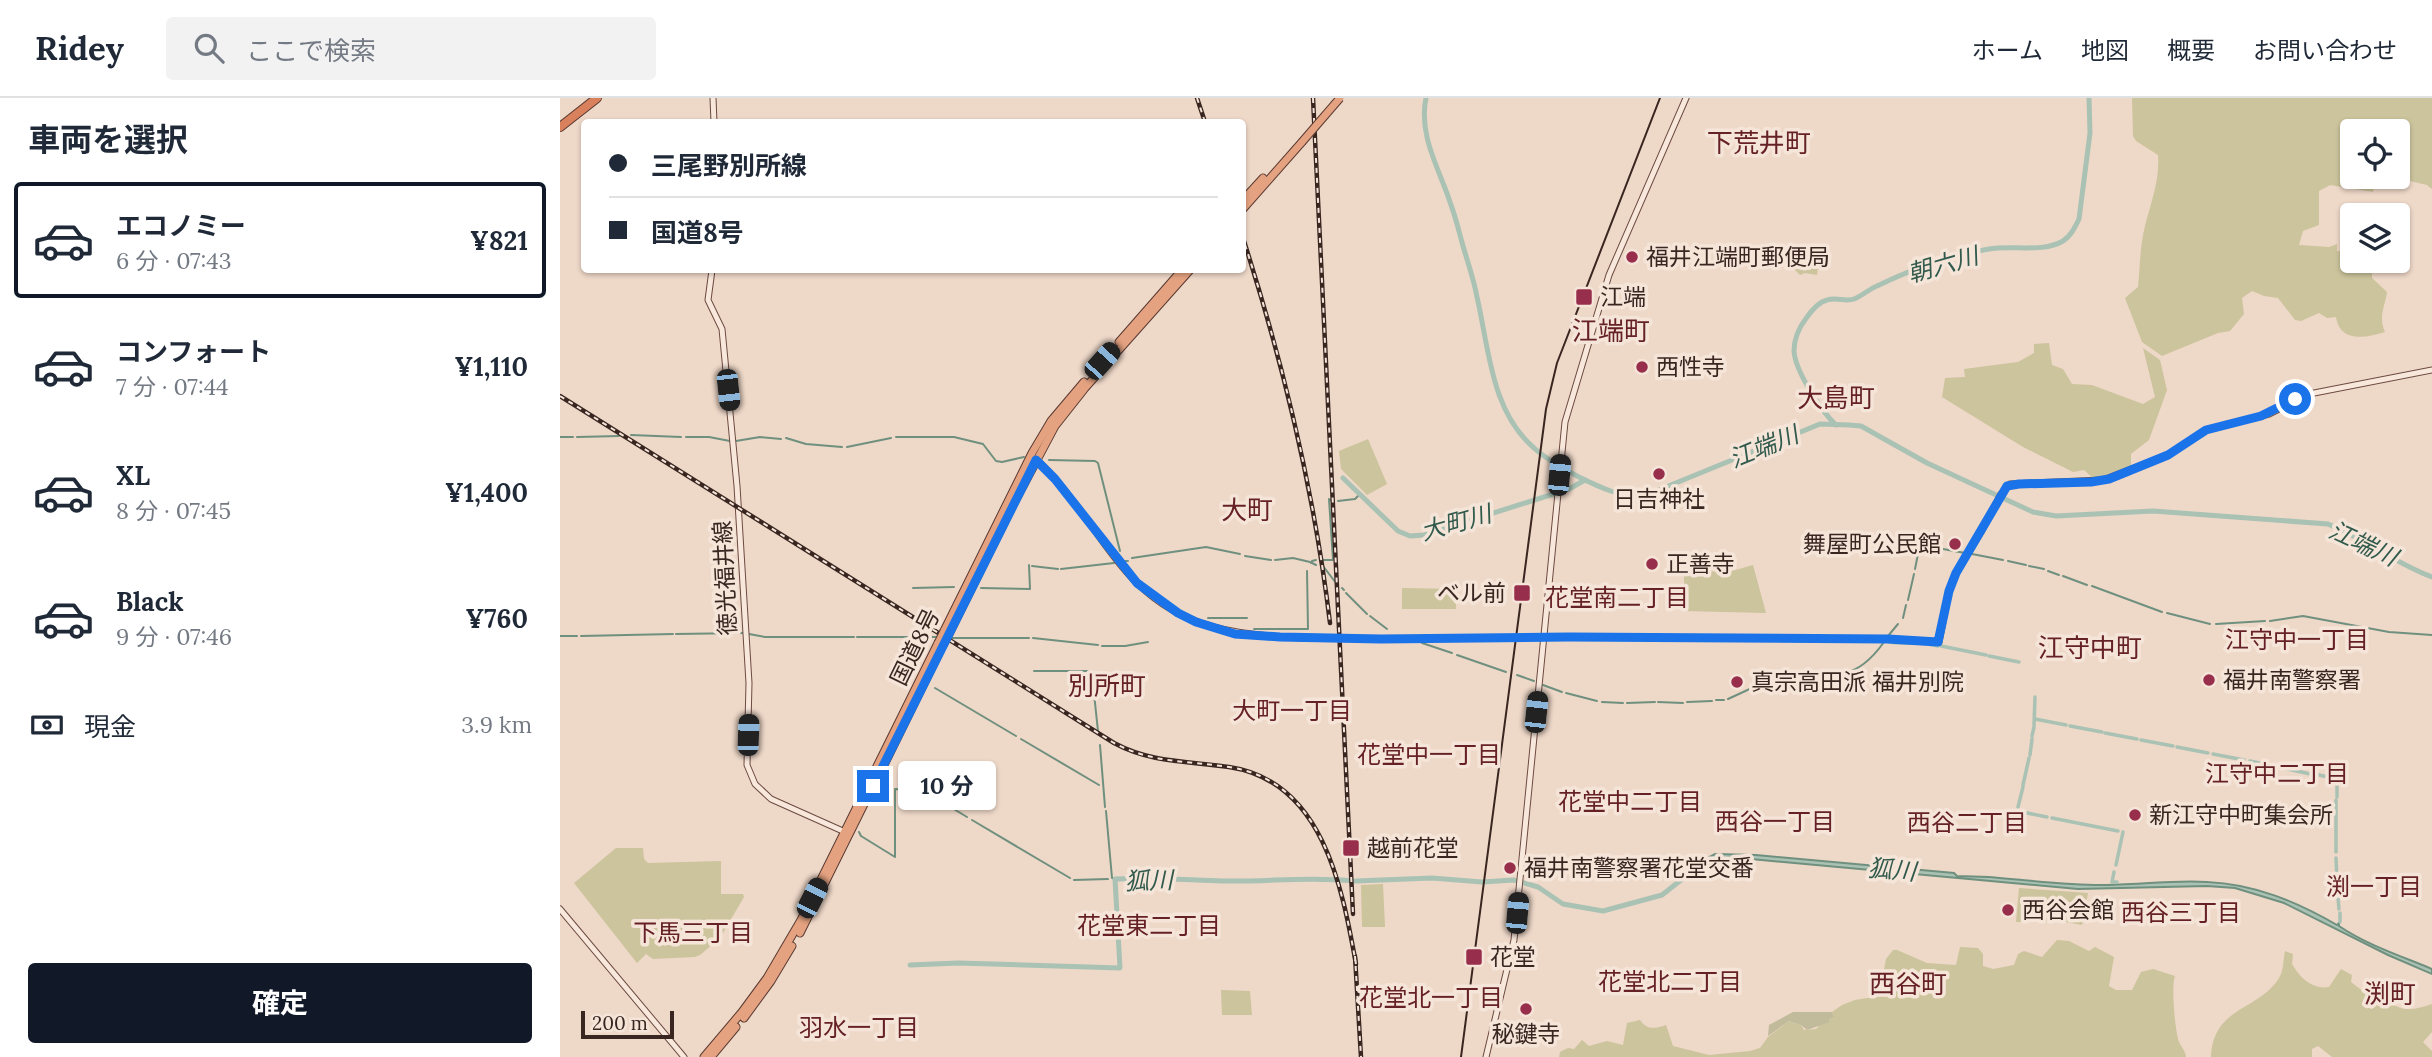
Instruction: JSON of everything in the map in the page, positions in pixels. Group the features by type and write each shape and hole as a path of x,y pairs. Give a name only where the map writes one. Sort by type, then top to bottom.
{"highway":[{"path":"560,121 589,98"},
{"path":"560,127 597,98"},
{"path":"1246,205 1334,98"},
{"path":"1246,197 1340,98"},
{"name":"国道8号","path":"705,1057 742,1012 785,949 1051,421 1179,273"},
{"name":"国道8号","path":"1034,456 1085,388 1187,273"},
{"name":"国道8号","path":"711,1057 771,981 807,921 941,644"}],"main road":[{"path":"713,98 714,119"},
{"path":"1486,1057 1512,954 1565,422 1609,275 1686,98"},
{"name":"徳光福井線","path":"712,273 708,300 722,330 737,486 749,683 747,765 755,784 771,799 845,832"},
{"path":"1034,456 1137,583 1178,613 1196,622 1235,634 1381,639 1543,637 1888,639 1938,642 1953,579 2010,484 2102,480 2168,455 2206,430 2269,414 2306,394 2432,370"},
{"path":"560,909 684,1057"}],"shaded area":[{"path":"2132,98 2432,98 2432,189 2410,181 2410,119 2340,119 2340,187 2330,185 2319,191 2319,225 2303,231 2299,245 2329,247 2337,244 2337,251 2340,251 2340,273 2372,273 2372,278 2387,292 2382,316 2385,332 2362,337 2348,335 2338,325 2336,317 2327,318 2319,313 2301,321 2295,320 2278,298 2252,291 2242,298 2244,314 2230,331 2218,333 2162,356 2142,342 2125,298 2138,287 2142,241 2156,182 2158,155 2136,141 2133,136"},
{"path":"1810,250 1820,251 1817,275 1800,275 1790,265"},
{"path":"2049,343 2052,365 2063,369 2072,384 2092,385 2143,404 2155,397 2143,348 2160,360 2167,390 2149,440 2131,454 2131,467 2094,479 2084,470 2073,472 2023,447 1942,397 1945,378 1965,377 1964,369 2018,362 2034,353 2034,344"},
{"path":"1368,439 1387,484 1367,495 1341,469 1339,451"},
{"path":"1753,565 1766,613 1684,611 1684,572 1732,571"},
{"path":"1402,588 1456,589 1456,609 1402,609"},
{"path":"616,848 643,848 644,859 648,863 721,861 721,894 743,894 744,897 720,938 695,957 653,959 646,954 637,963 574,883"},
{"path":"1383,884 1385,927 1362,927 1361,885"},
{"path":"2019,888 2088,893 2082,925 2061,921 2016,922"},
{"path":"2057,940 2069,941 2089,951 2095,947 2114,957 2109,986 2116,990 2132,990 2141,972 2153,969 2175,976 2173,999 2176,1029 2186,1057 1559,1057 1560,1052 1568,1048 1574,1049 1582,1040 1589,1046 1607,1041 1623,1045 1627,1023 1640,1020 1645,1026 1652,1028 1666,1025 1673,1046 1709,1055 1750,1051 1760,1048 1768,1037 1789,1021 1801,1025 1804,1030 1816,1029 1830,1022 1829,1019 1834,1017 1832,1012 1842,1005 1879,996 1886,959 1893,950 1927,963 1956,965 1960,947 1978,948 1983,954 1983,966 1993,969 2014,965 2018,954 2024,951 2042,957"},
{"path":"2285,951 2293,954 2292,964 2299,974 2318,987 2329,987 2341,969 2352,975 2351,982 2377,1002 2389,1006 2391,1003 2406,1009 2432,1004 2432,1032 2423,1042 2432,1051 2432,1057 2332,1057 2318,1046 2312,1049 2312,1057 2211,1057 2214,1040 2228,1018 2260,997 2279,978"},
{"path":"1221,990 1250,991 1252,1015 1222,1015"},
{"path":"1793,1012 1832,1012 1834,1017 1829,1019 1830,1022 1807,1030 1789,1021 1768,1036 1769,1025"}],"water":[{"path":"1715,854 1756,855 1954,873 1957,876 2073,884 2225,883 2259,890 2307,909 2337,925 2339,923 2339,926 2361,939 2432,969 2432,974 2284,903 2235,888 2207,886 2078,889 1729,857 1712,860 1701,866 1698,863"}],"waterway":[{"name":"江端川","path":"1426,98 1424,112 1427,139 1473,278 1500,398 1520,433 1534,448 1587,481 1619,494 1644,496 1820,424 1861,426 1927,463 2033,512 2056,516 2153,511 2328,524 2432,577"},
{"name":"朝六川","path":"1836,425 1810,391 1794,351 1796,337 1809,314 1824,301 1854,299 1890,280 1947,259 1989,249 2046,247 2066,239 2079,219 2090,133 2089,98"},
{"path":"631,435 681,437"},
{"path":"577,437 619,436"},
{"path":"560,437 573,437"},
{"path":"686,437 730,441"},
{"path":"736,441 760,437 781,439"},
{"path":"896,437 954,437 983,444 996,461 1024,457"},
{"path":"786,438 806,444 842,447"},
{"path":"847,447 891,438"},
{"path":"1049,460 1098,463 1120,551"},
{"name":"大町川","path":"1343,478 1398,531 1410,536 1424,535 1569,489 1585,480"},
{"path":"1338,501 1355,499 1360,494"},
{"path":"1320,560 1333,560 1329,499 1332,501"},
{"path":"1925,545 1939,548"},
{"path":"1132,558 1206,547 1240,554"},
{"path":"1915,569 1919,549"},
{"path":"1943,549 1965,553"},
{"path":"1972,554 2003,560"},
{"path":"1245,556 1271,560"},
{"path":"1275,560 1293,558 1310,562"},
{"path":"1311,563 1316,560"},
{"path":"2008,561 2026,565"},
{"path":"1061,569 1114,563"},
{"path":"1312,563 1316,565"},
{"path":"981,588 1030,589 1029,565"},
{"path":"1032,566 1058,569"},
{"path":"1323,566 1336,583"},
{"path":"2029,566 2044,569"},
{"path":"1254,629 1308,629 1307,571"},
{"path":"2048,571 2059,575"},
{"path":"1908,600 1914,574"},
{"path":"2063,576 2087,585"},
{"path":"2092,586 2162,612"},
{"path":"913,588 954,587"},
{"path":"1346,593 1367,614"},
{"path":"1903,618 1906,605"},
{"path":"2167,613 2210,624"},
{"path":"1370,616 1387,629"},
{"path":"2270,621 2303,616 2389,632 2432,635"},
{"path":"1208,618 1247,618"},
{"path":"2216,624 2265,621"},
{"path":"1888,636 1898,624"},
{"path":"676,634 744,633"},
{"path":"581,636 673,634"},
{"path":"749,634 765,637 854,637"},
{"path":"560,636 577,636"},
{"path":"857,637 937,637"},
{"path":"949,638 1029,638"},
{"path":"1033,638 1098,645"},
{"path":"1102,646 1148,642"},
{"path":"1844,673 1867,662 1884,642"},
{"path":"1889,642 1897,643"},
{"path":"1422,643 1452,653"},
{"path":"1900,643 1915,643"},
{"path":"1923,643 1938,646"},
{"path":"1941,646 1986,655"},
{"path":"1457,655 1506,672"},
{"path":"1989,656 2019,662"},
{"path":"1034,671 1092,671"},
{"path":"1772,679 1838,673"},
{"path":"1092,675 1098,731"},
{"path":"1517,675 1534,681"},
{"path":"1728,699 1767,681"},
{"path":"1098,682 1142,682"},
{"path":"1543,685 1562,692"},
{"path":"935,688 1016,736"},
{"path":"1566,693 1597,701"},
{"path":"2034,725 2035,697"},
{"path":"1716,700 1724,700"},
{"path":"1687,702 1712,701"},
{"path":"1602,702 1623,703"},
{"path":"1627,703 1655,702"},
{"path":"1658,702 1683,703"},
{"path":"2035,719 2066,725"},
{"path":"2070,726 2102,732"},
{"path":"2032,736 2034,727"},
{"path":"2105,733 2137,739"},
{"path":"1021,739 1099,785"},
{"path":"2030,755 2032,739"},
{"path":"2141,740 2173,746"},
{"path":"1100,745 1105,807"},
{"path":"2177,747 2208,753"},
{"path":"2213,754 2244,760"},
{"path":"2023,785 2029,758"},
{"path":"2250,761 2278,767"},
{"path":"2283,768 2315,775"},
{"path":"2319,775 2337,779 2337,797"},
{"path":"2018,807 2023,787"},
{"path":"859,832 861,836 895,857 895,789 924,791 967,817"},
{"path":"2336,800 2336,852"},
{"path":"1106,811 1112,878 1115,879"},
{"path":"2017,811 2047,817"},
{"path":"2052,818 2118,831"},
{"path":"972,820 1070,878"},
{"path":"2116,865 2123,832"},
{"path":"2336,858 2337,882"},
{"name":"狐川","path":"1356,881 1432,878 1482,882 1514,880 1538,887 1563,904 1603,911 1662,895 1705,861"},
{"path":"2114,872 2112,882 2117,882"},
{"path":"1074,880 1108,879"},
{"name":"狐川","path":"910,965 958,963 1120,968 1115,879 1354,881"},
{"path":"2337,886 2339,909"},
{"path":"2340,913 2340,922"}],"tram line":[{"path":"1461,1057 1546,409 1557,363 1660,98"}],"railway":[{"path":"1197,98 1204,119"},
{"path":"1313,98 1353,914"},
{"path":"1246,248 1284,379 1306,475 1330,623"},
{"path":"560,396 1114,743 1156,758 1229,767 1261,776 1287,793 1307,815 1322,842 1343,903 1356,964"},
{"path":"1355,956 1361,1057"}],"place":[{"name":"福井江端町郵便局","path":"1632,257"},
{"name":"江端","path":"1584,297"},
{"name":"西性寺","path":"1642,367"},
{"name":"日吉神社","path":"1659,474"},
{"name":"舞屋町公民館","path":"1955,544"},
{"name":"正善寺","path":"1652,564"},
{"name":"ベル前","path":"1522,593"},
{"name":"福井南警察署","path":"2209,680"},
{"name":"真宗高田派 福井別院","path":"1737,682"},
{"name":"新江守中町集会所","path":"2135,815"},
{"name":"越前花堂","path":"1351,848"},
{"name":"福井南警察署花堂交番","path":"1510,868"},
{"name":"西谷会館","path":"2008,910"},
{"name":"花堂","path":"1474,957"},
{"name":"秘鍵寺","path":"1526,1009"}],"district":[{"name":"下荒井町","path":"1759,143"},
{"name":"江端町","path":"1611,331"},
{"name":"大島町","path":"1836,398"},
{"name":"大町","path":"1247,510"},
{"name":"花堂南二丁目","path":"1617,598"},
{"name":"江守中一丁目","path":"2297,640"},
{"name":"江守中町","path":"2090,648"},
{"name":"別所町","path":"1107,686"},
{"name":"大町一丁目","path":"1292,711"},
{"name":"花堂中一丁目","path":"1429,755"},
{"name":"江守中二丁目","path":"2277,774"},
{"name":"花堂中二丁目","path":"1630,802"},
{"name":"西谷一丁目","path":"1775,822"},
{"name":"西谷二丁目","path":"1967,823"},
{"name":"渕一丁目","path":"2374,887"},
{"name":"西谷三丁目","path":"2181,913"},
{"name":"花堂東二丁目","path":"1149,926"},
{"name":"下馬三丁目","path":"693,933"},
{"name":"花堂北二丁目","path":"1670,982"},
{"name":"西谷町","path":"1908,984"},
{"name":"渕町","path":"2390,994"},
{"name":"花堂北一丁目","path":"1431,998"},
{"name":"羽水一丁目","path":"859,1028"}],"route":[{"path":"873,786 1036,460 1055,479 1137,583 1178,613 1196,622 1235,634 1381,639 1625,637 1888,639 1938,642 1949,591 1956,573 2007,486 2109,479 2168,455 2206,430 2273,412 2295,399"}]}
